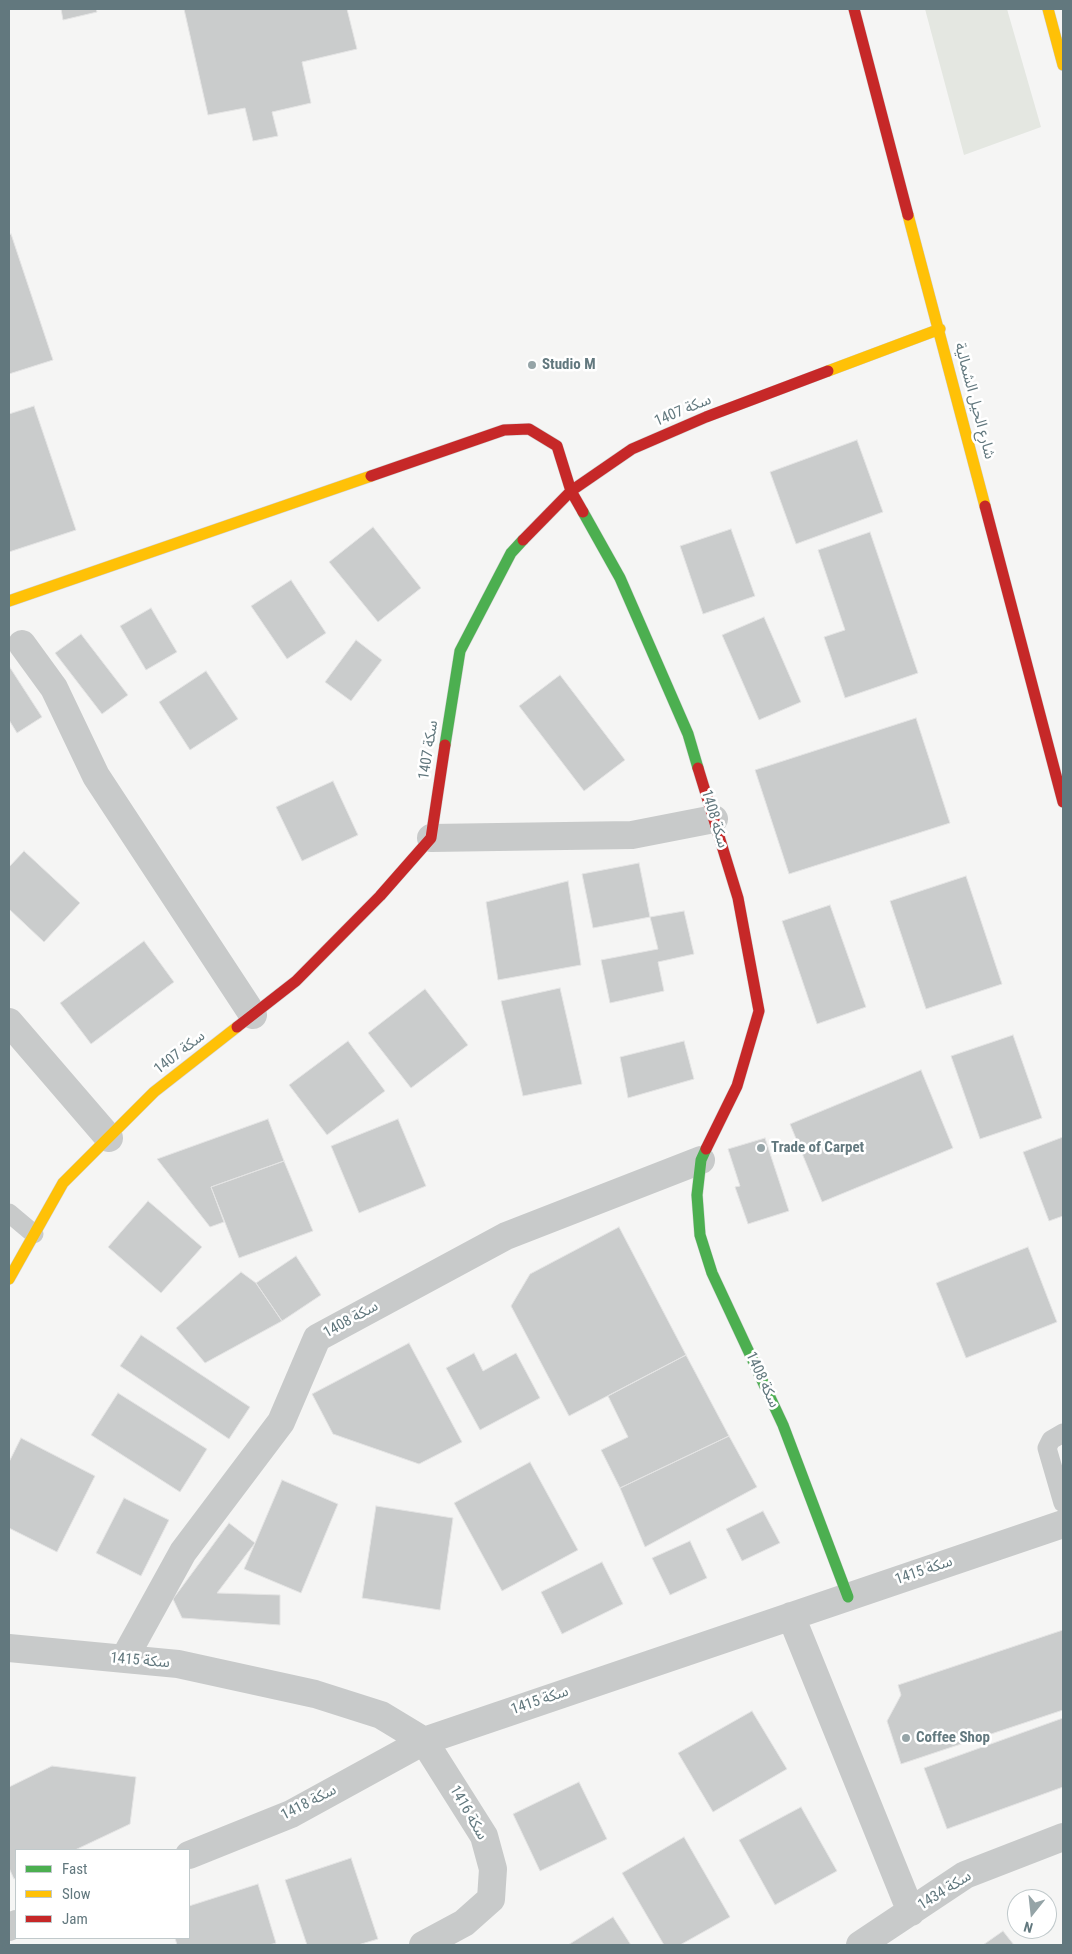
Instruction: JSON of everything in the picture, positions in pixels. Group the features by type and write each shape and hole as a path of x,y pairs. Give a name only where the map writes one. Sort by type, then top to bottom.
{"main road":[{"name":"شارع الحيل الشمالية","path":"854,9 940,328 1063,802"},
{"path":"1048,9 1063,65"},
{"name":"سكة 1407","path":"9,1279 63,1183 154,1092 296,981 380,896 431,838 460,651 511,553 571,491 632,449 706,417 940,328"},
{"name":"سكة 1408","path":"9,601 504,430 529,429 557,446 571,491 620,578 688,734 738,898 758,1011 737,1086 701,1160 697,1194 700,1236 712,1273 783,1425 848,1597"}],"street":[{"path":"22,644 54,688 96,776 253,1015"},
{"path":"431,838 632,835 714,819"},
{"path":"9,1022 109,1138"},
{"name":"سكة 1408","path":"124,1659 183,1552 281,1422 317,1338 506,1236 701,1160"},
{"name":"سكة 1415","path":"9,1648 178,1664 315,1694 380,1715 424,1741 1063,1524"},
{"path":"791,1616 911,1912"},
{"name":"سكة 1418","path":"190,1855 291,1814 424,1741"},
{"name":"سكة 1416","path":"423,1945 464,1923 491,1900 493,1868 484,1836 424,1741"},
{"name":"سكة 1434","path":"860,1945 965,1875 1063,1837"}],"lane":[{"path":"9,1213 34,1234"},
{"path":"1063,1433 1051,1440 1047,1448 1063,1503"}],"shaded area":[{"path":"925,9 1007,9 1041,127 964,155"}],"building":[{"path":"61,9 96,9 97,12 63,20"},
{"path":"184,9 347,9 357,49 302,62 311,103 272,112 278,136 253,141 245,108 208,115"},
{"path":"11,234 53,360 9,374 9,235"},
{"path":"34,406 76,530 9,552 9,414"},
{"path":"857,440 883,512 796,544 770,472"},
{"path":"373,527 421,588 378,622 329,562"},
{"path":"731,529 755,596 703,614 680,546"},
{"path":"870,532 918,673 845,698 824,637 845,630 818,550"},
{"path":"291,580 326,633 287,659 251,606"},
{"path":"151,608 177,652 146,670 120,626"},
{"path":"764,617 801,702 759,720 722,635"},
{"path":"81,634 128,695 102,714 55,653"},
{"path":"356,640 382,660 351,701 325,682"},
{"path":"9,666 42,717 17,733 9,720"},
{"path":"206,671 238,719 190,750 159,702"},
{"path":"560,675 625,760 584,791 519,706"},
{"path":"916,718 950,823 789,874 755,770"},
{"path":"333,781 358,835 302,861 276,807"},
{"path":"24,851 80,903 44,942 9,909 9,867"},
{"path":"639,863 650,917 593,928 582,874"},
{"path":"966,876 1002,984 926,1009 890,901"},
{"path":"568,881 581,965 498,980 486,902"},
{"path":"830,905 866,1007 817,1024 782,921"},
{"path":"684,911 694,954 658,962 664,991 610,1003 601,960 658,949 650,917"},
{"path":"144,941 174,982 91,1044 60,1003"},
{"path":"560,988 582,1084 523,1096 501,1001"},
{"path":"425,989 468,1045 411,1088 368,1033"},
{"path":"1013,1035 1042,1118 980,1139 951,1056"},
{"path":"348,1041 385,1091 327,1135 289,1085"},
{"path":"684,1041 694,1079 628,1098 620,1057"},
{"path":"921,1070 953,1148 822,1202 790,1124"},
{"path":"268,1119 284,1161 211,1187 224,1222 210,1227 157,1159"},
{"path":"398,1119 426,1186 359,1213 331,1146"},
{"path":"1063,1137 1063,1216 1049,1221 1023,1152"},
{"path":"765,1138 789,1211 748,1224 735,1187 740,1186 728,1149"},
{"path":"284,1161 313,1231 239,1258 211,1187"},
{"path":"148,1201 202,1247 161,1293 108,1247"},
{"path":"619,1227 686,1355 569,1416 511,1306 530,1274"},
{"path":"1028,1247 1057,1322 966,1358 936,1283"},
{"path":"296,1256 321,1295 282,1321 256,1283"},
{"path":"241,1272 256,1283 282,1321 205,1363 176,1328"},
{"path":"141,1335 250,1407 229,1439 120,1366"},
{"path":"409,1343 462,1442 419,1464 333,1434 312,1394"},
{"path":"474,1353 483,1371 516,1353 540,1398 480,1430 446,1368"},
{"path":"686,1355 729,1436 620,1488 601,1450 628,1437 608,1396"},
{"path":"118,1393 207,1449 180,1492 91,1435"},
{"path":"729,1436 757,1487 645,1547 620,1488"},
{"path":"21,1438 95,1476 57,1552 9,1528 9,1462"},
{"path":"530,1462 578,1550 502,1591 454,1503"},
{"path":"282,1480 338,1504 301,1593 244,1569"},
{"path":"124,1498 169,1520 141,1576 96,1553"},
{"path":"376,1506 453,1518 440,1610 362,1598"},
{"path":"763,1511 780,1543 742,1561 726,1529"},
{"path":"229,1523 255,1543 217,1593 280,1595 280,1625 182,1618 173,1599"},
{"path":"690,1541 707,1578 670,1595 652,1558"},
{"path":"602,1562 623,1604 562,1634 541,1592"},
{"path":"1063,1630 1063,1710 901,1764 887,1721 901,1695 898,1685"},
{"path":"752,1711 787,1769 713,1812 678,1753"},
{"path":"1063,1718 1063,1787 947,1829 924,1768"},
{"path":"52,1766 136,1777 130,1824 77,1849 15,1849 14,1879 9,1868 9,1787"},
{"path":"579,1782 607,1839 540,1871 513,1814"},
{"path":"801,1807 837,1871 775,1905 739,1840"},
{"path":"684,1837 730,1917 680,1945 664,1945 622,1873"},
{"path":"351,1858 378,1939 358,1945 307,1945 285,1880"},
{"path":"258,1884 276,1943 269,1945 177,1945 175,1939 190,1939 190,1906"},
{"path":"613,1917 631,1945 568,1945"},
{"path":"1003,1931 1007,1939 1014,1945 983,1945"}],"traffic: fast":[{"path":"583,512 620,578 688,734 698,768"},
{"path":"445,745 460,651 511,553 523,540"},
{"path":"706,1149 701,1160 697,1195 700,1235 712,1273 783,1425 848,1597"}],"traffic: slow":[{"path":"1048,9 1063,65"},
{"path":"908,215 985,506"},
{"path":"828,371 940,329"},
{"path":"9,601 371,476"},
{"path":"9,1279 63,1183 154,1092 237,1027"}],"traffic: jam":[{"path":"854,9 908,215"},
{"path":"523,540 571,491 632,449 706,417 828,371"},
{"path":"371,476 504,430 529,429 557,446 571,491 583,512"},
{"path":"985,506 1063,802"},
{"path":"237,1027 296,981 380,896 431,838 445,745"},
{"path":"698,768 738,898 759,1011 737,1086 706,1149"}],"place":[{"name":"Studio M","path":"532,365"},
{"name":"Trade of Carpet","path":"761,1148"},
{"name":"Coffee Shop","path":"906,1738"}]}
